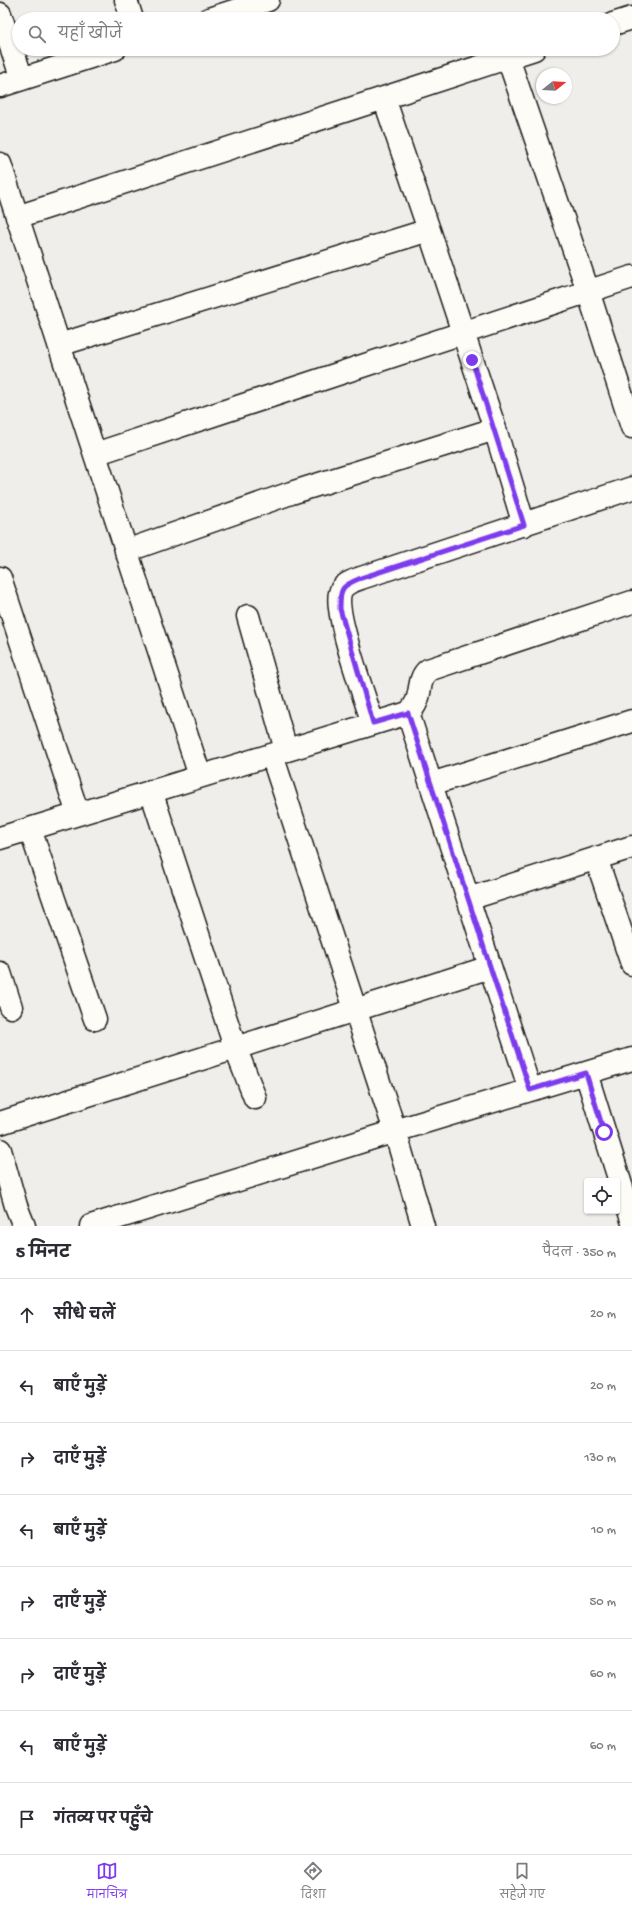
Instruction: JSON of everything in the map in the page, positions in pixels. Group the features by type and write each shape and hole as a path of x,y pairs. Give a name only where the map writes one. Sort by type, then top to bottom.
{"street":[{"path":"126,0 130,12"},
{"path":"230,12 263,1"},
{"path":"0,14 12,49"},
{"path":"14,56 22,79"},
{"path":"0,86 93,56"},
{"path":"17,217 514,56"},
{"path":"508,58 588,291 632,427"},
{"path":"384,98 495,429 524,525"},
{"path":"0,164 200,776"},
{"path":"59,345 429,230"},
{"path":"95,454 632,277"},
{"path":"126,551 291,493 495,429"},
{"path":"373,723 341,618 340,593 345,585 361,578 632,488"},
{"path":"0,578 78,814"},
{"path":"0,838 408,713 414,708 419,699 422,677 428,670 632,602"},
{"path":"248,616 279,752 355,1009 395,1131 423,1226"},
{"path":"408,713 530,1090"},
{"path":"431,784 632,721"},
{"path":"151,791 235,1047 255,1098"},
{"path":"30,828 95,1019"},
{"path":"468,898 632,847"},
{"path":"596,858 632,964"},
{"path":"0,1123 490,966"},
{"path":"0,972 11,1007"},
{"path":"91,1226 632,1059"},
{"path":"586,1073 632,1220"},
{"path":"0,1150 8,1208 24,1226"}],"route":[{"path":"472,360 524,525 361,578 345,585 340,593 341,618 373,723 408,713 530,1090 586,1073 604,1132"}]}
